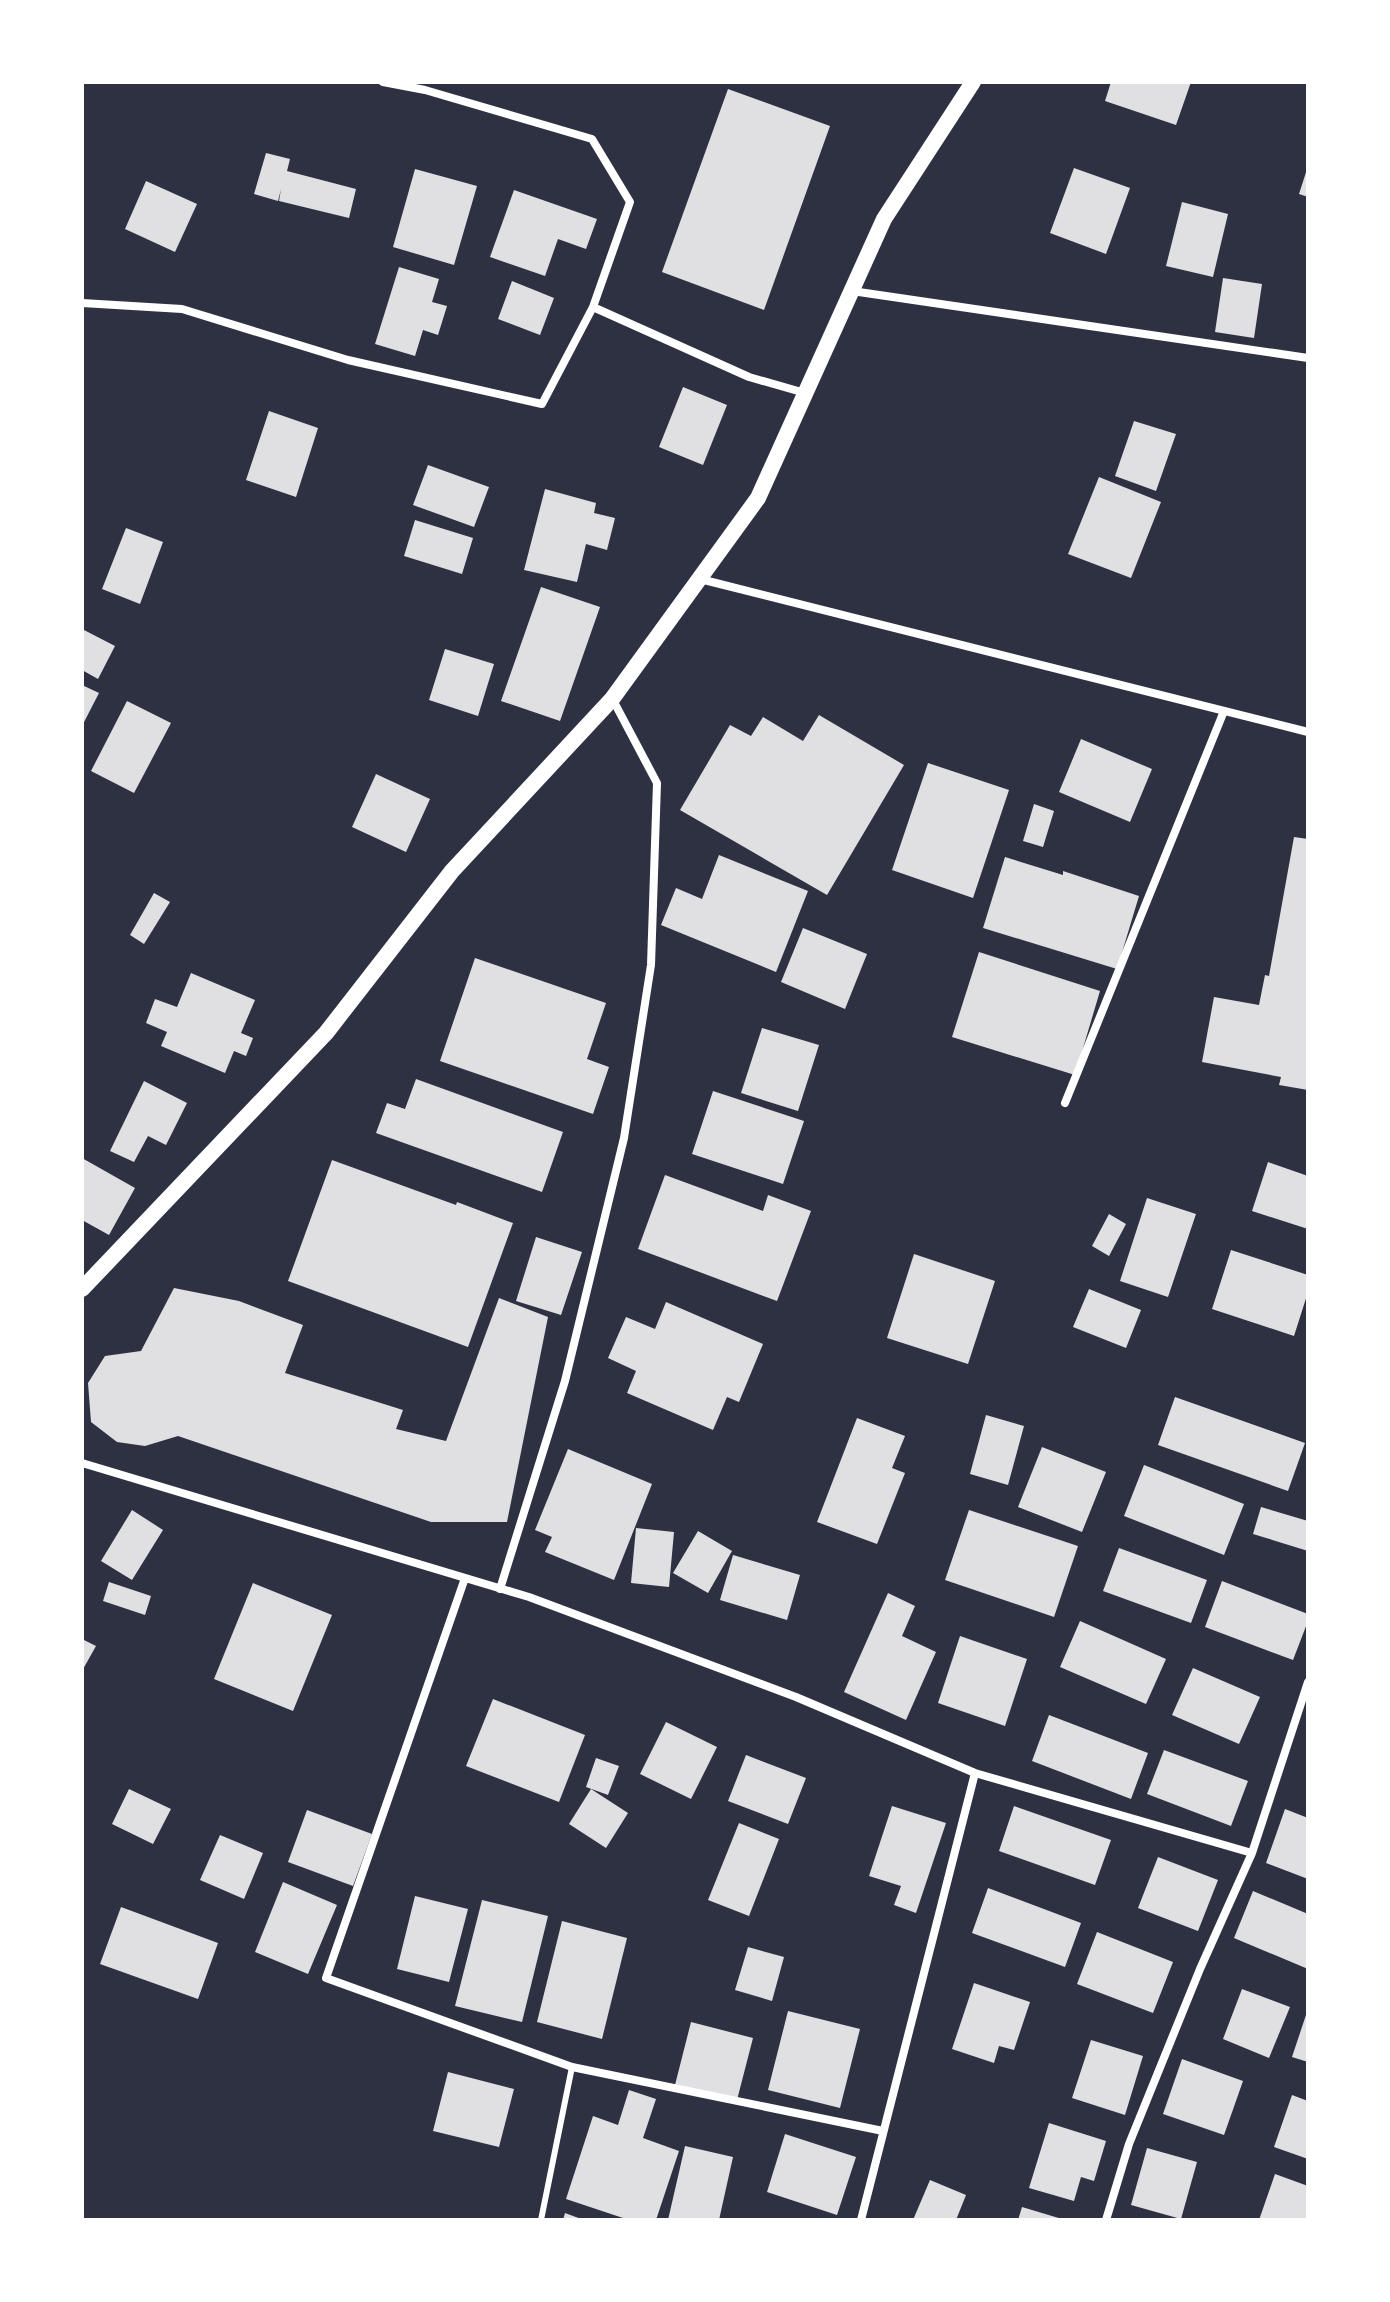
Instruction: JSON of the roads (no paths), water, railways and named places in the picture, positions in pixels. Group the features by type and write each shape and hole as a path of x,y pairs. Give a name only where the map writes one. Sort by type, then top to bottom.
{"main road":[{"path":"82,1289 326,1033 452,871 612,699 758,498 884,219 973,82"}],"street":[{"path":"82,303 182,309 348,360 542,404 593,307 630,202 592,139 425,90 383,82"},
{"path":"852,291 1308,358"},
{"path":"593,307 749,377 805,393"},
{"path":"700,579 1308,732"},
{"path":"500,1589 565,1381 624,1138 651,965 657,783 612,699"},
{"path":"1065,1103 1224,711"},
{"path":"82,1463 529,1597 796,1697 975,1773 1252,1853"},
{"path":"465,1578 326,1978 572,2067 883,2131"},
{"path":"1106,2220 1129,2144 1200,1969 1252,1853 1308,1682"},
{"path":"861,2220 975,1773"}],"lane":[{"path":"541,2220 572,2067"}]}
